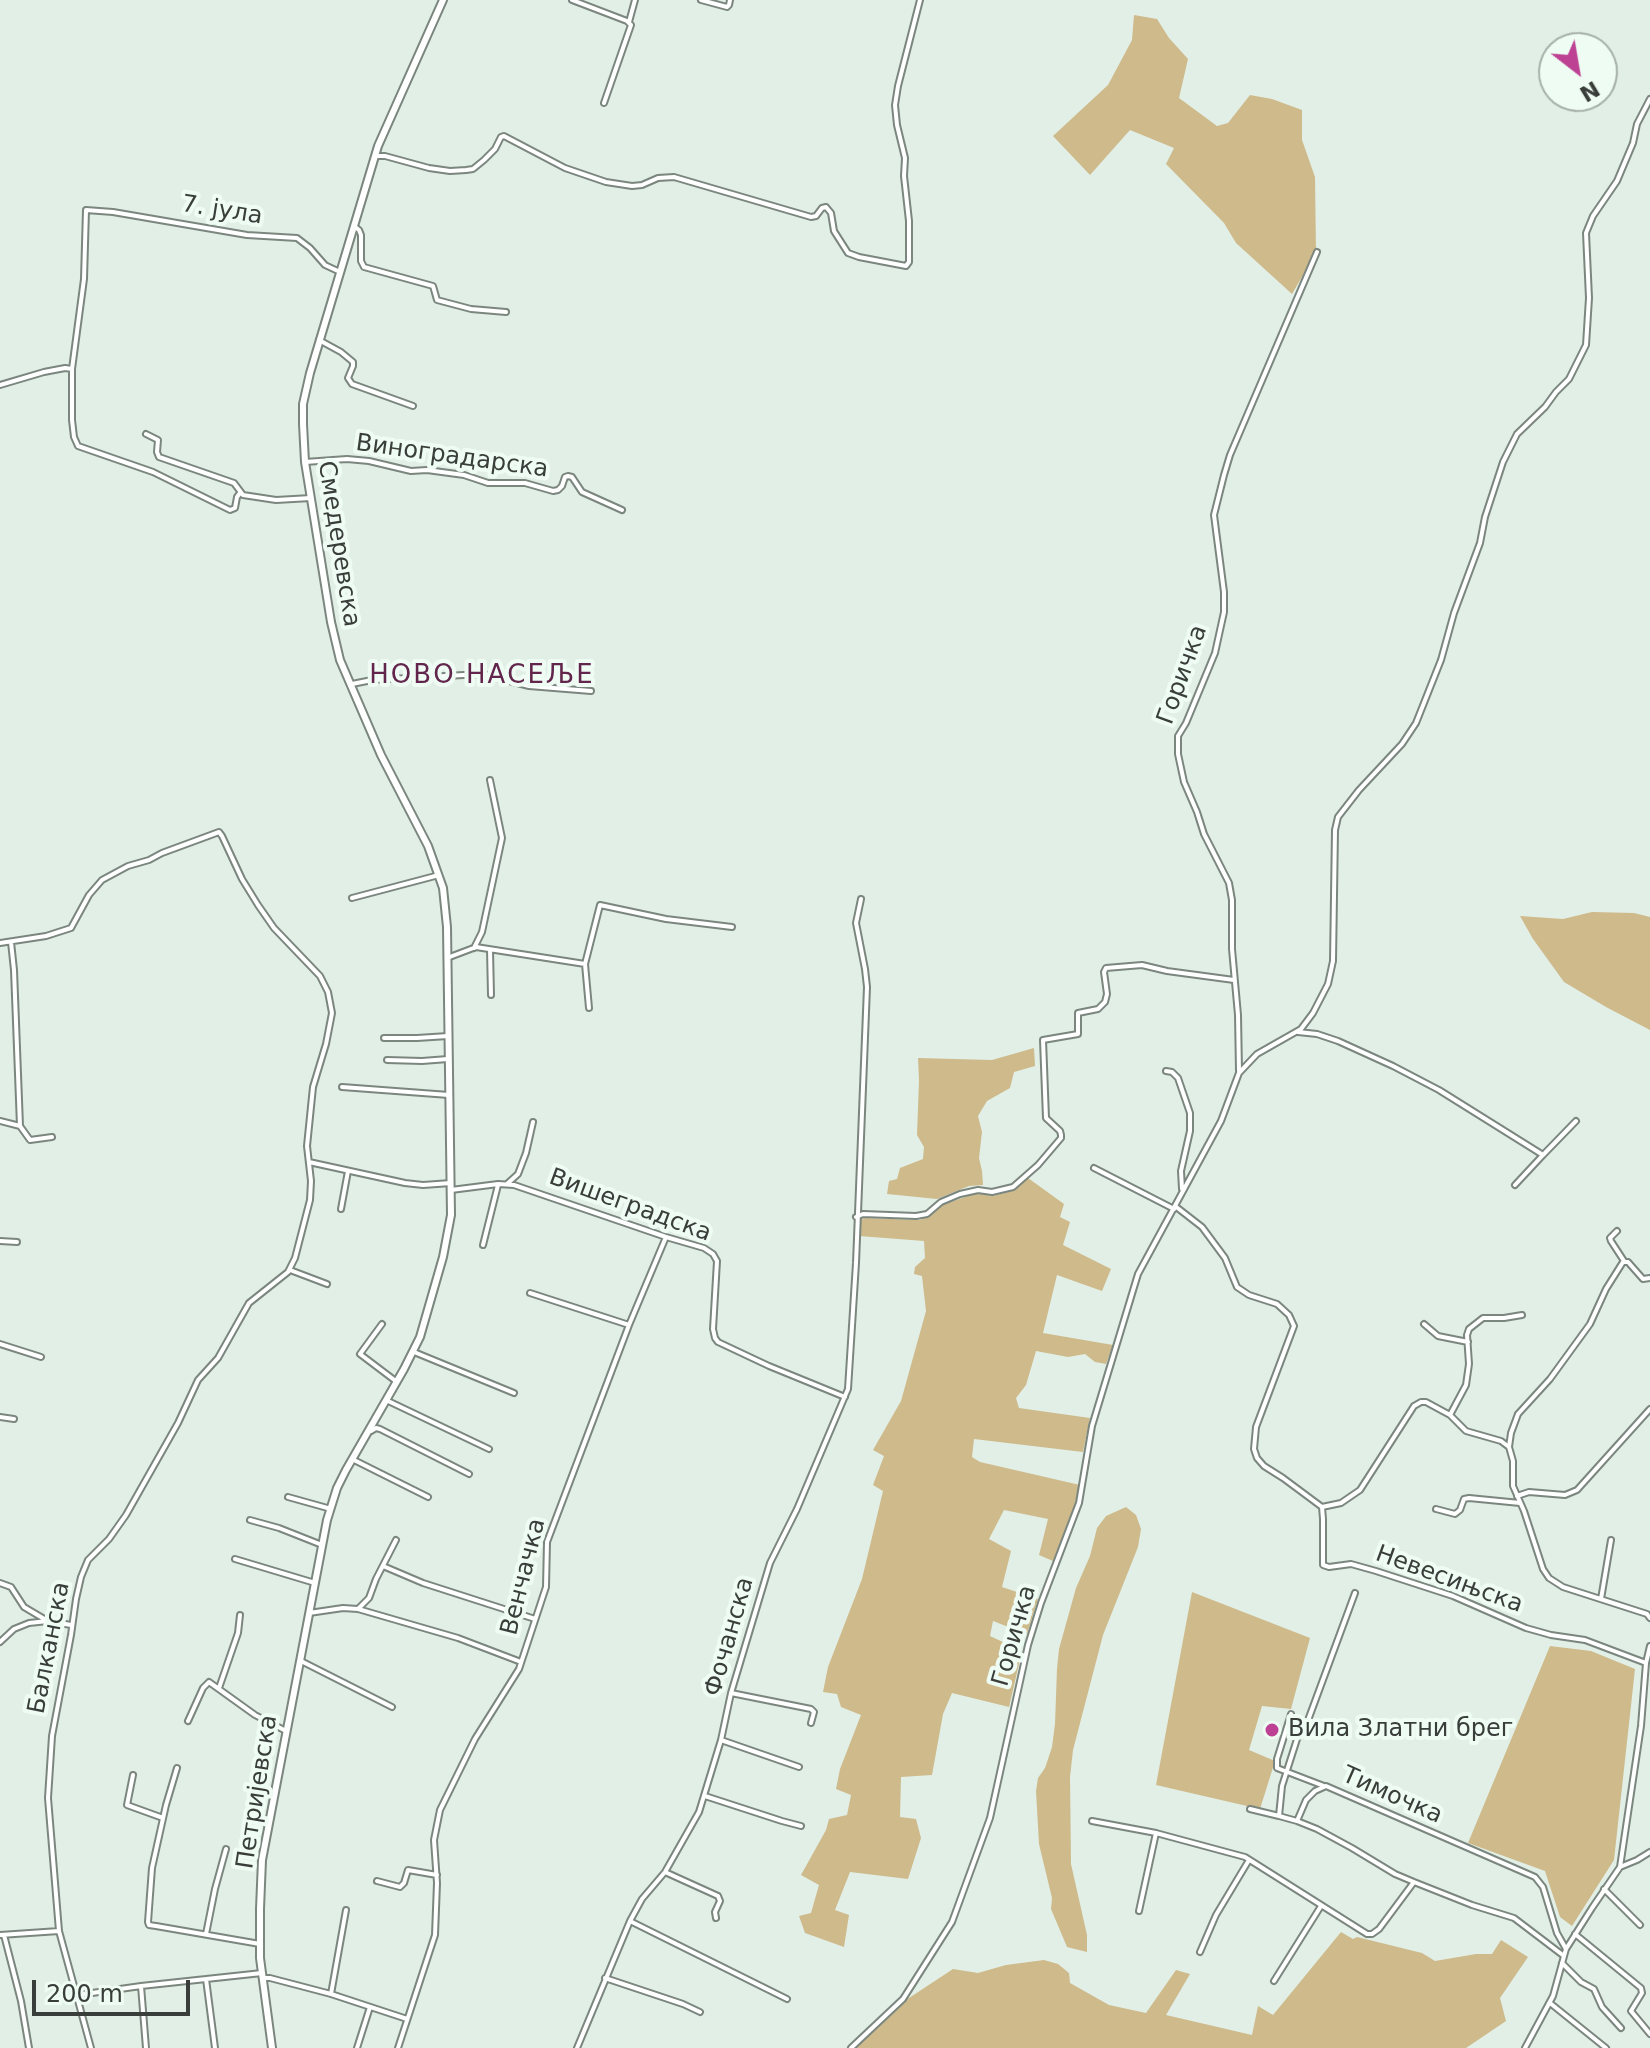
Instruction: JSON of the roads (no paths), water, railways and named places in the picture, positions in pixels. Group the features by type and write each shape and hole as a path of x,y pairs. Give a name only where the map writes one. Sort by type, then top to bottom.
{"main road":[{"name":"Смедеревска","path":"443,0 376,156 319,340 303,404 305,462 340,660 381,755 425,839 439,875 446,911 449,1095"},
{"name":"Петријевска","path":"272,2048 260,1944 262,1860 322,1545 337,1488 414,1352 428,1314 448,1238 451,1215 449,1095"}],"street":[{"path":"572,0 629,22"},
{"path":"604,103 631,28 629,22 635,0"},
{"path":"701,0 727,7 730,0"},
{"path":"376,156 450,171 473,169 504,136 565,168 606,182 642,185 658,178 674,177 811,217 826,207 831,213 833,229 848,253 907,265 909,221 904,182 905,158 895,105 920,0"},
{"name":"Горичка","path":"1239,1073 1257,1054 1298,1032 1320,1001 1331,971 1335,830 1338,817 1402,744 1416,723 1441,660 1454,613 1480,543 1503,462 1517,434 1569,379 1586,345 1589,298 1586,233 1593,216 1617,181 1633,143 1637,124 1650,99"},
{"name":"7. јула","path":"72,369 84,279 86,210 247,235 297,238 325,265 340,272"},
{"path":"354,226 361,235 361,261 364,267 433,286 437,300 471,309 506,312"},
{"name":"Горичка","path":"851,2048 901,2002 952,1922 990,1818 1025,1654 1079,1503 1092,1426 1138,1274 1221,1121 1239,1073 1229,883 1204,834 1184,782 1178,736 1215,653 1224,612 1214,515 1230,455 1317,252"},
{"path":"319,340 353,362 348,378 352,384 413,406"},
{"path":"0,385 44,372 72,369 72,420 78,446 153,472 230,510 235,508 240,493"},
{"path":"146,434 158,440 159,457 232,482 240,493"},
{"name":"Виноградарска","path":"305,462 369,461 411,471 464,475 488,483 525,483 553,491 558,490 568,476 582,492 622,510"},
{"path":"240,493 276,500 311,498"},
{"path":"350,685 372,680 482,674 529,686 591,691"},
{"path":"474,948 482,932 502,838 490,780"},
{"path":"0,943 46,936 71,928 95,887 110,875 219,832 258,905 274,928 320,976 328,992 331,1022 313,1087 307,1146 310,1200 290,1270 327,1284"},
{"path":"352,898 439,875"},
{"name":"Фочанска","path":"577,2048 630,1921 642,1899 665,1872 691,1828 705,1796 731,1693 770,1563 797,1509 849,1382 867,987 856,923 861,899"},
{"path":"589,1008 585,964 600,905 666,919 732,927"},
{"path":"11,942 20,1126 30,1140 52,1137"},
{"path":"446,959 474,948 585,964"},
{"path":"490,950 491,995"},
{"path":"856,1217 869,1214 927,1214 946,1198 972,1191 992,1192 1013,1187 1038,1165 1061,1138 1060,1131 1046,1118 1043,1040 1078,1034 1078,1013 1098,1009 1105,1002 1106,968 1147,966 1234,980"},
{"path":"1298,1032 1338,1041 1393,1066 1439,1090 1543,1155"},
{"path":"384,1038 448,1036"},
{"path":"387,1060 448,1059"},
{"name":"Горичка","path":"1166,1071 1178,1078 1190,1113 1190,1131 1181,1171 1183,1190"},
{"path":"342,1087 449,1095"},
{"path":"0,1121 20,1126"},
{"path":"1515,1185 1576,1121"},
{"path":"507,1184 518,1174 533,1122"},
{"name":"Вишеградска","path":"309,1162 411,1184 507,1184 698,1245 715,1257 717,1264 713,1329 718,1342 845,1397"},
{"path":"1094,1168 1190,1216 1225,1258 1237,1287 1249,1295 1277,1304 1289,1315 1294,1326 1256,1427 1254,1449 1264,1466 1322,1507 1341,1503 1360,1490 1416,1404 1426,1402 1450,1415 1466,1431 1501,1441 1509,1447"},
{"path":"341,1209 348,1171"},
{"path":"483,1245 498,1184"},
{"path":"1617,1231 1610,1238 1624,1261 1643,1279 1650,1278"},
{"name":"Венчачка","path":"398,2048 435,1935 437,1875 434,1840 442,1803 475,1739 506,1692 521,1662 546,1587 547,1542 629,1325 666,1237"},
{"path":"0,1241 17,1242"},
{"path":"1624,1261 1590,1324 1550,1379 1518,1414 1509,1447 1513,1461 1513,1486 1549,1578 1563,1587 1647,1614 1650,1618"},
{"name":"Балканска","path":"91,2048 59,1931 48,1776 52,1736 81,1577 88,1560 109,1539 126,1515 178,1423 198,1380 218,1358 249,1303 290,1270"},
{"path":"530,1293 629,1325"},
{"path":"1450,1415 1466,1385 1469,1329 1483,1318 1522,1315"},
{"path":"382,1324 360,1354 397,1382"},
{"path":"1424,1324 1438,1336 1468,1342"},
{"path":"0,1344 41,1357"},
{"path":"414,1352 514,1393"},
{"path":"386,1400 489,1449"},
{"path":"1517,1496 1529,1492 1565,1495 1577,1490 1650,1409"},
{"path":"0,1417 14,1419"},
{"path":"367,1433 380,1429 469,1474"},
{"path":"352,1459 428,1497"},
{"path":"288,1497 331,1509"},
{"path":"1436,1509 1455,1514 1464,1499 1469,1498 1520,1503"},
{"name":"Невесињска","path":"1322,1507 1323,1565 1351,1564 1376,1571 1453,1596 1526,1628 1585,1640 1646,1663"},
{"path":"250,1520 322,1545"},
{"path":"358,1609 369,1598 396,1540"},
{"path":"1601,1599 1611,1540"},
{"path":"235,1559 315,1583"},
{"path":"383,1566 418,1581 536,1619"},
{"path":"0,1583 11,1587 28,1611 48,1621 71,1625"},
{"path":"1279,1816 1280,1796 1298,1736 1307,1723 1355,1593"},
{"path":"309,1613 358,1609 458,1638 521,1662"},
{"path":"219,1688 238,1633 240,1615"},
{"path":"0,1642 21,1625 48,1621"},
{"path":"1525,2048 1550,2003 1565,1952 1620,1867 1650,1646"},
{"path":"300,1660 392,1707"},
{"path":"188,1721 205,1684 211,1683 248,1711 286,1731"},
{"path":"731,1693 811,1709 814,1712 811,1723"},
{"path":"1291,1714 1276,1763 1278,1770 1326,1786"},
{"path":"721,1740 799,1767"},
{"path":"177,1768 149,1887 149,1925 260,1944"},
{"path":"133,1775 127,1805 163,1818"},
{"name":"Тимочка","path":"1297,1821 1306,1800 1326,1786 1535,1877 1543,1887 1565,1952"},
{"path":"705,1796 801,1826"},
{"path":"1250,1809 1317,1829 1395,1874 1514,1918 1565,1952"},
{"path":"1092,1821 1156,1833 1240,1855 1364,1933 1372,1934 1379,1929 1414,1882"},
{"path":"1139,1911 1156,1833"},
{"path":"206,1934 226,1849"},
{"path":"1620,1867 1650,1853"},
{"path":"1200,1952 1216,1915 1249,1860"},
{"path":"377,1881 400,1887 408,1870 437,1875"},
{"path":"665,1872 718,1896 720,1901 716,1918"},
{"path":"1604,1889 1640,1925"},
{"path":"1274,1981 1321,1906"},
{"path":"331,1994 346,1910"},
{"path":"630,1921 787,1999"},
{"path":"29,2048 21,2001 2,1935 59,1931"},
{"path":"1575,1934 1641,1988 1642,1993 1631,2011 1650,2034"},
{"path":"1562,1963 1581,1982 1594,1989 1602,2007 1621,2028"},
{"path":"77,1996 141,1986 262,1976 407,2019"},
{"path":"605,1978 700,2012"},
{"path":"206,1979 215,2048"},
{"path":"141,1986 146,2048"},
{"path":"1550,2003 1606,2048"},
{"path":"357,2048 370,2007"}],"place":[{"name":"Вила Златни брег","path":"1272,1730"}],"district":[{"name":"НОВО НАСЕЉЕ","path":"482,676"}]}
